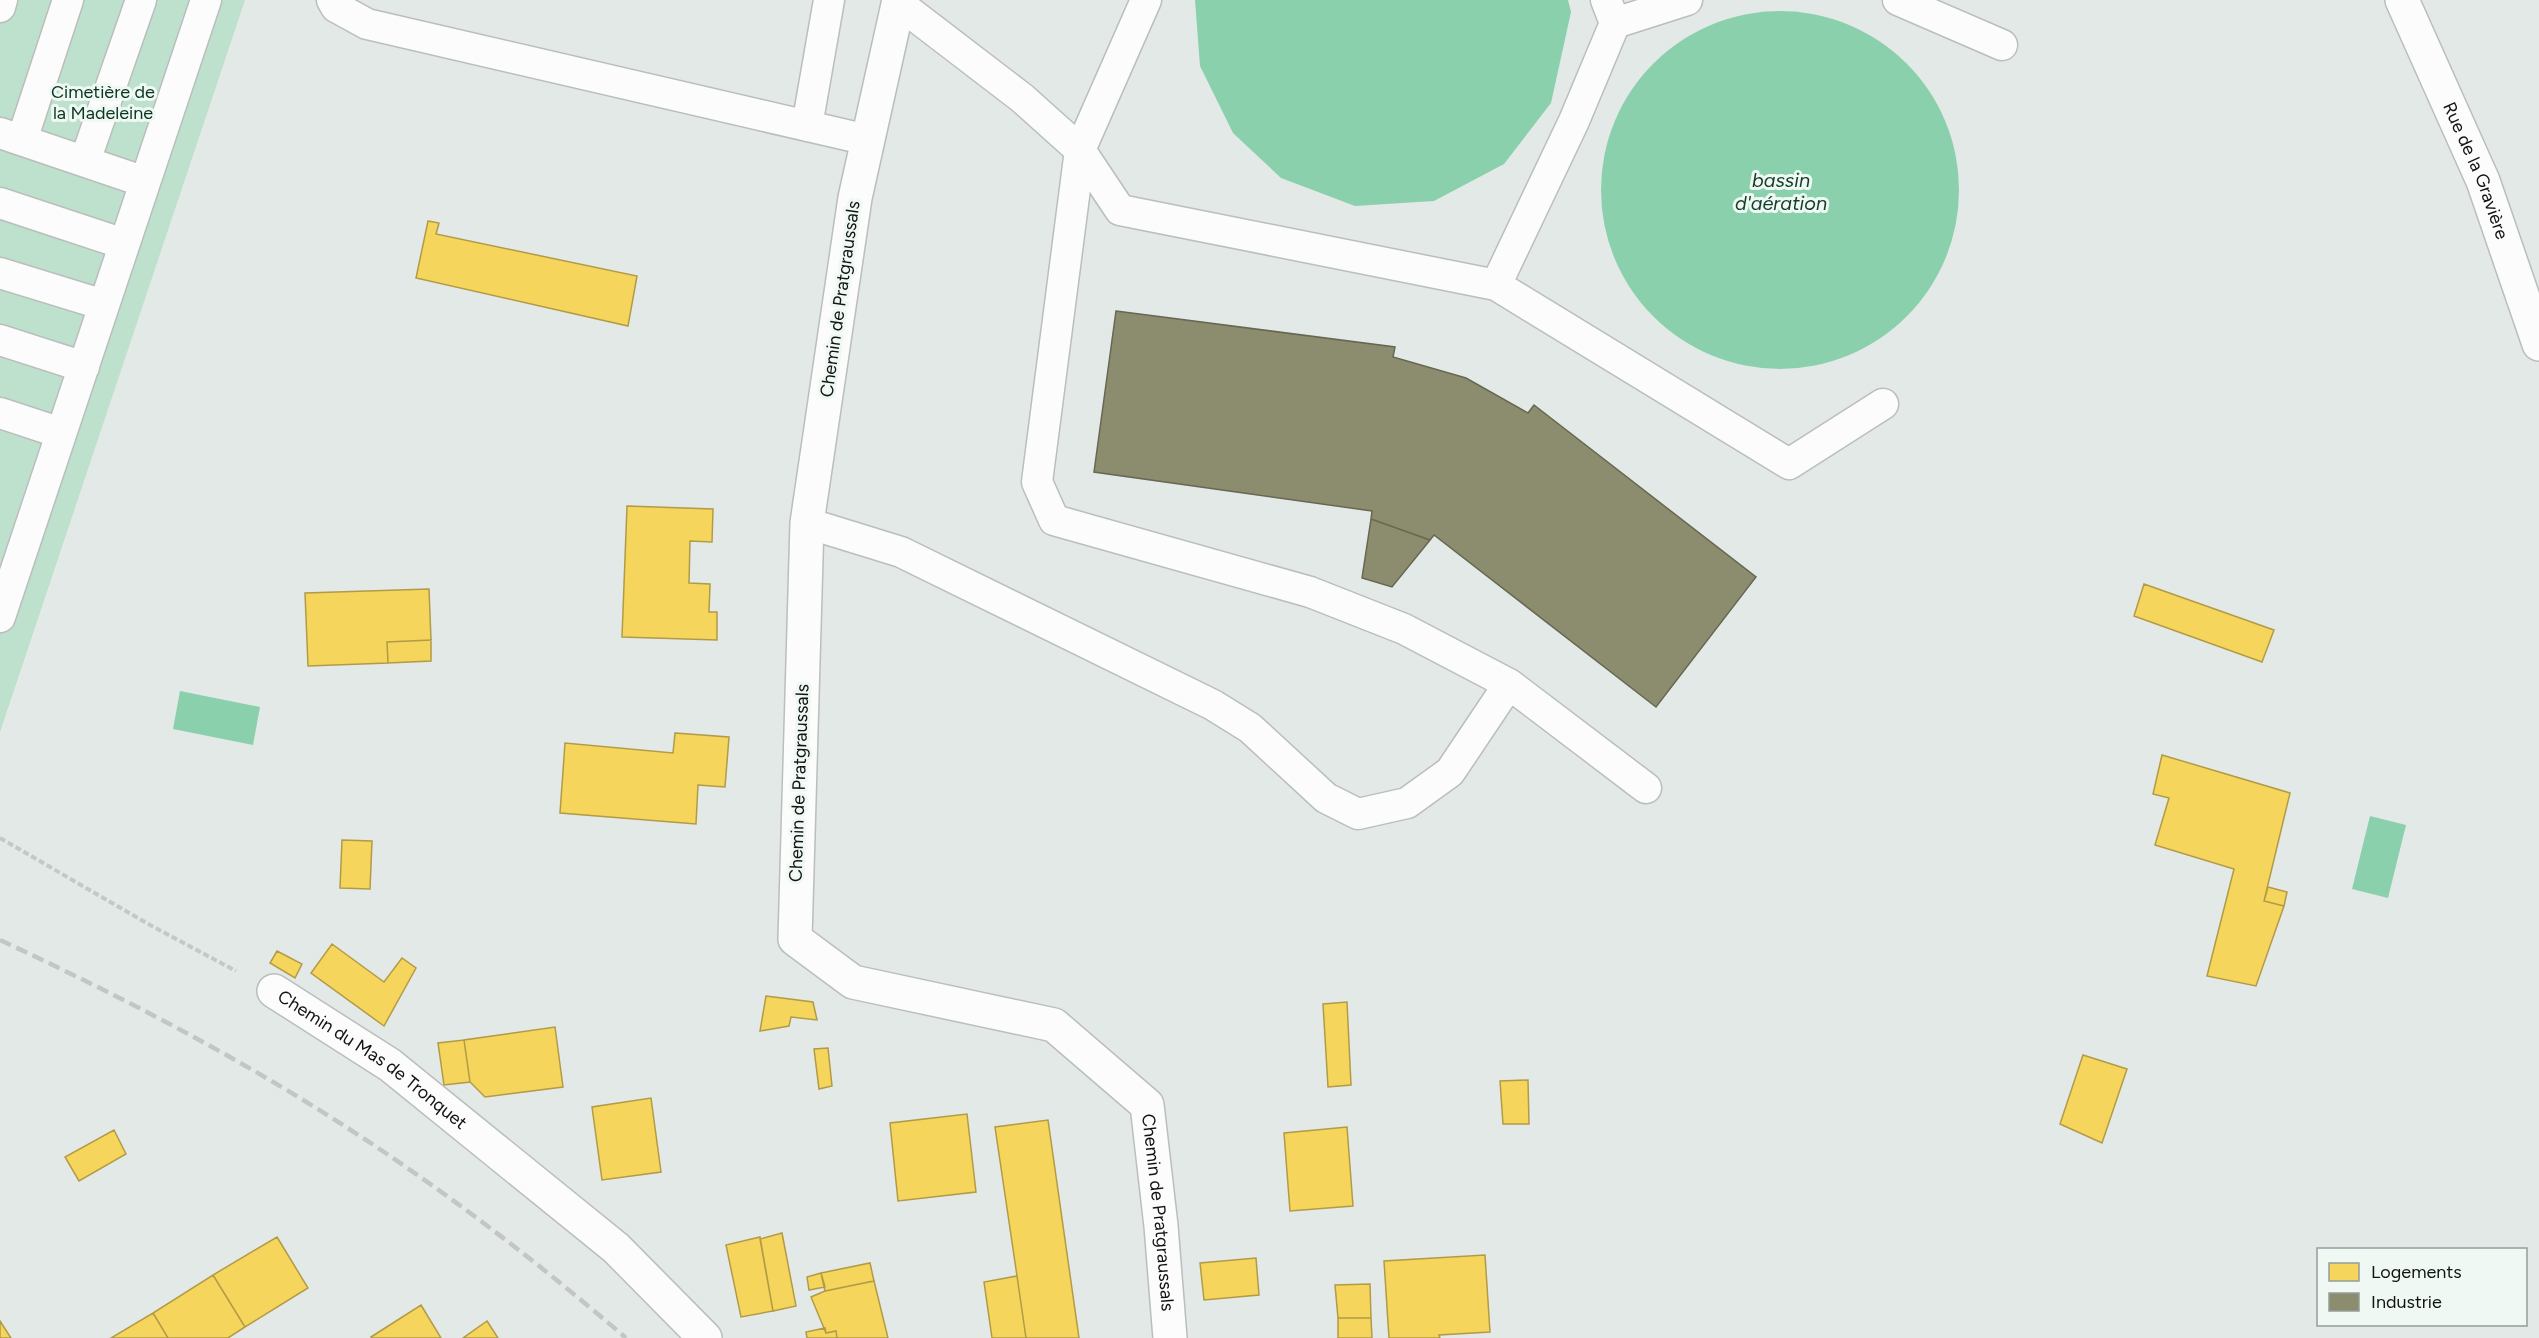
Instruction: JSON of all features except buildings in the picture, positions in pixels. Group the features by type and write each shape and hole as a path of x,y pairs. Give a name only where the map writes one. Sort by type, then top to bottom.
{"street":[{"name":"Rue de la Gravière","path":"2402,0 2483,181 2539,344"},
{"name":"Chemin de Pratgraussals","path":"898,1 855,198 807,524 795,939 853,982 1054,1026 1147,1105 1161,1226 1170,1338"},
{"name":"Chemin du Mas de Tronquet","path":"274,991 390,1065 616,1248 705,1338"}],"lane":[{"path":"0,7 2,0"},
{"path":"68,0 11,136 145,182"},
{"path":"85,161 141,0"},
{"path":"2,603 62,433 206,0"},
{"path":"332,0 336,7 367,24 868,140"},
{"path":"807,126 829,0"},
{"path":"1146,0 1080,150 1037,482 1054,520 1310,592 1404,629 1509,684 1646,788"},
{"path":"1496,285 1574,121 1611,11 1687,0"},
{"path":"1898,0 2002,45"},
{"path":"898,1 1022,98 1080,150 1120,210 1496,285 1789,464 1883,404"},
{"path":"0,203 124,244"},
{"path":"0,273 104,305"},
{"path":"0,340 84,367"},
{"path":"0,413 62,433"},
{"path":"807,524 901,552 1213,705 1250,728 1326,798 1358,814 1407,803 1450,772 1509,684"}],"path":[{"name":"Chemin du Mas de Tronquet","path":"0,838 150,925 274,991"}],"green space":[{"name":"Cimetière de la Madeleine","path":"0,0 245,0 0,732"}],"water":[{"path":"1195,0 1568,0 1571,12 1551,103 1504,164 1434,201 1355,206 1281,178 1233,133 1200,66"},
{"name":"bassin d'aération","path":"1780,11 1815,14 1849,24 1880,41 1907,63 1929,90 1946,121 1956,155 1959,190 1956,225 1946,259 1929,290 1907,317 1880,339 1849,356 1815,366 1780,369 1745,366 1711,356 1680,339 1653,317 1631,290 1614,259 1604,225 1601,190 1604,155 1614,121 1631,90 1653,63 1680,41 1711,24 1745,14"},
{"path":"180,691 260,707 253,745 173,729"},
{"path":"2370,816 2406,825 2388,898 2352,889"}],"railway":[{"path":"0,940 98,987 195,1038 336,1120 475,1217 567,1288 626,1338"}]}
